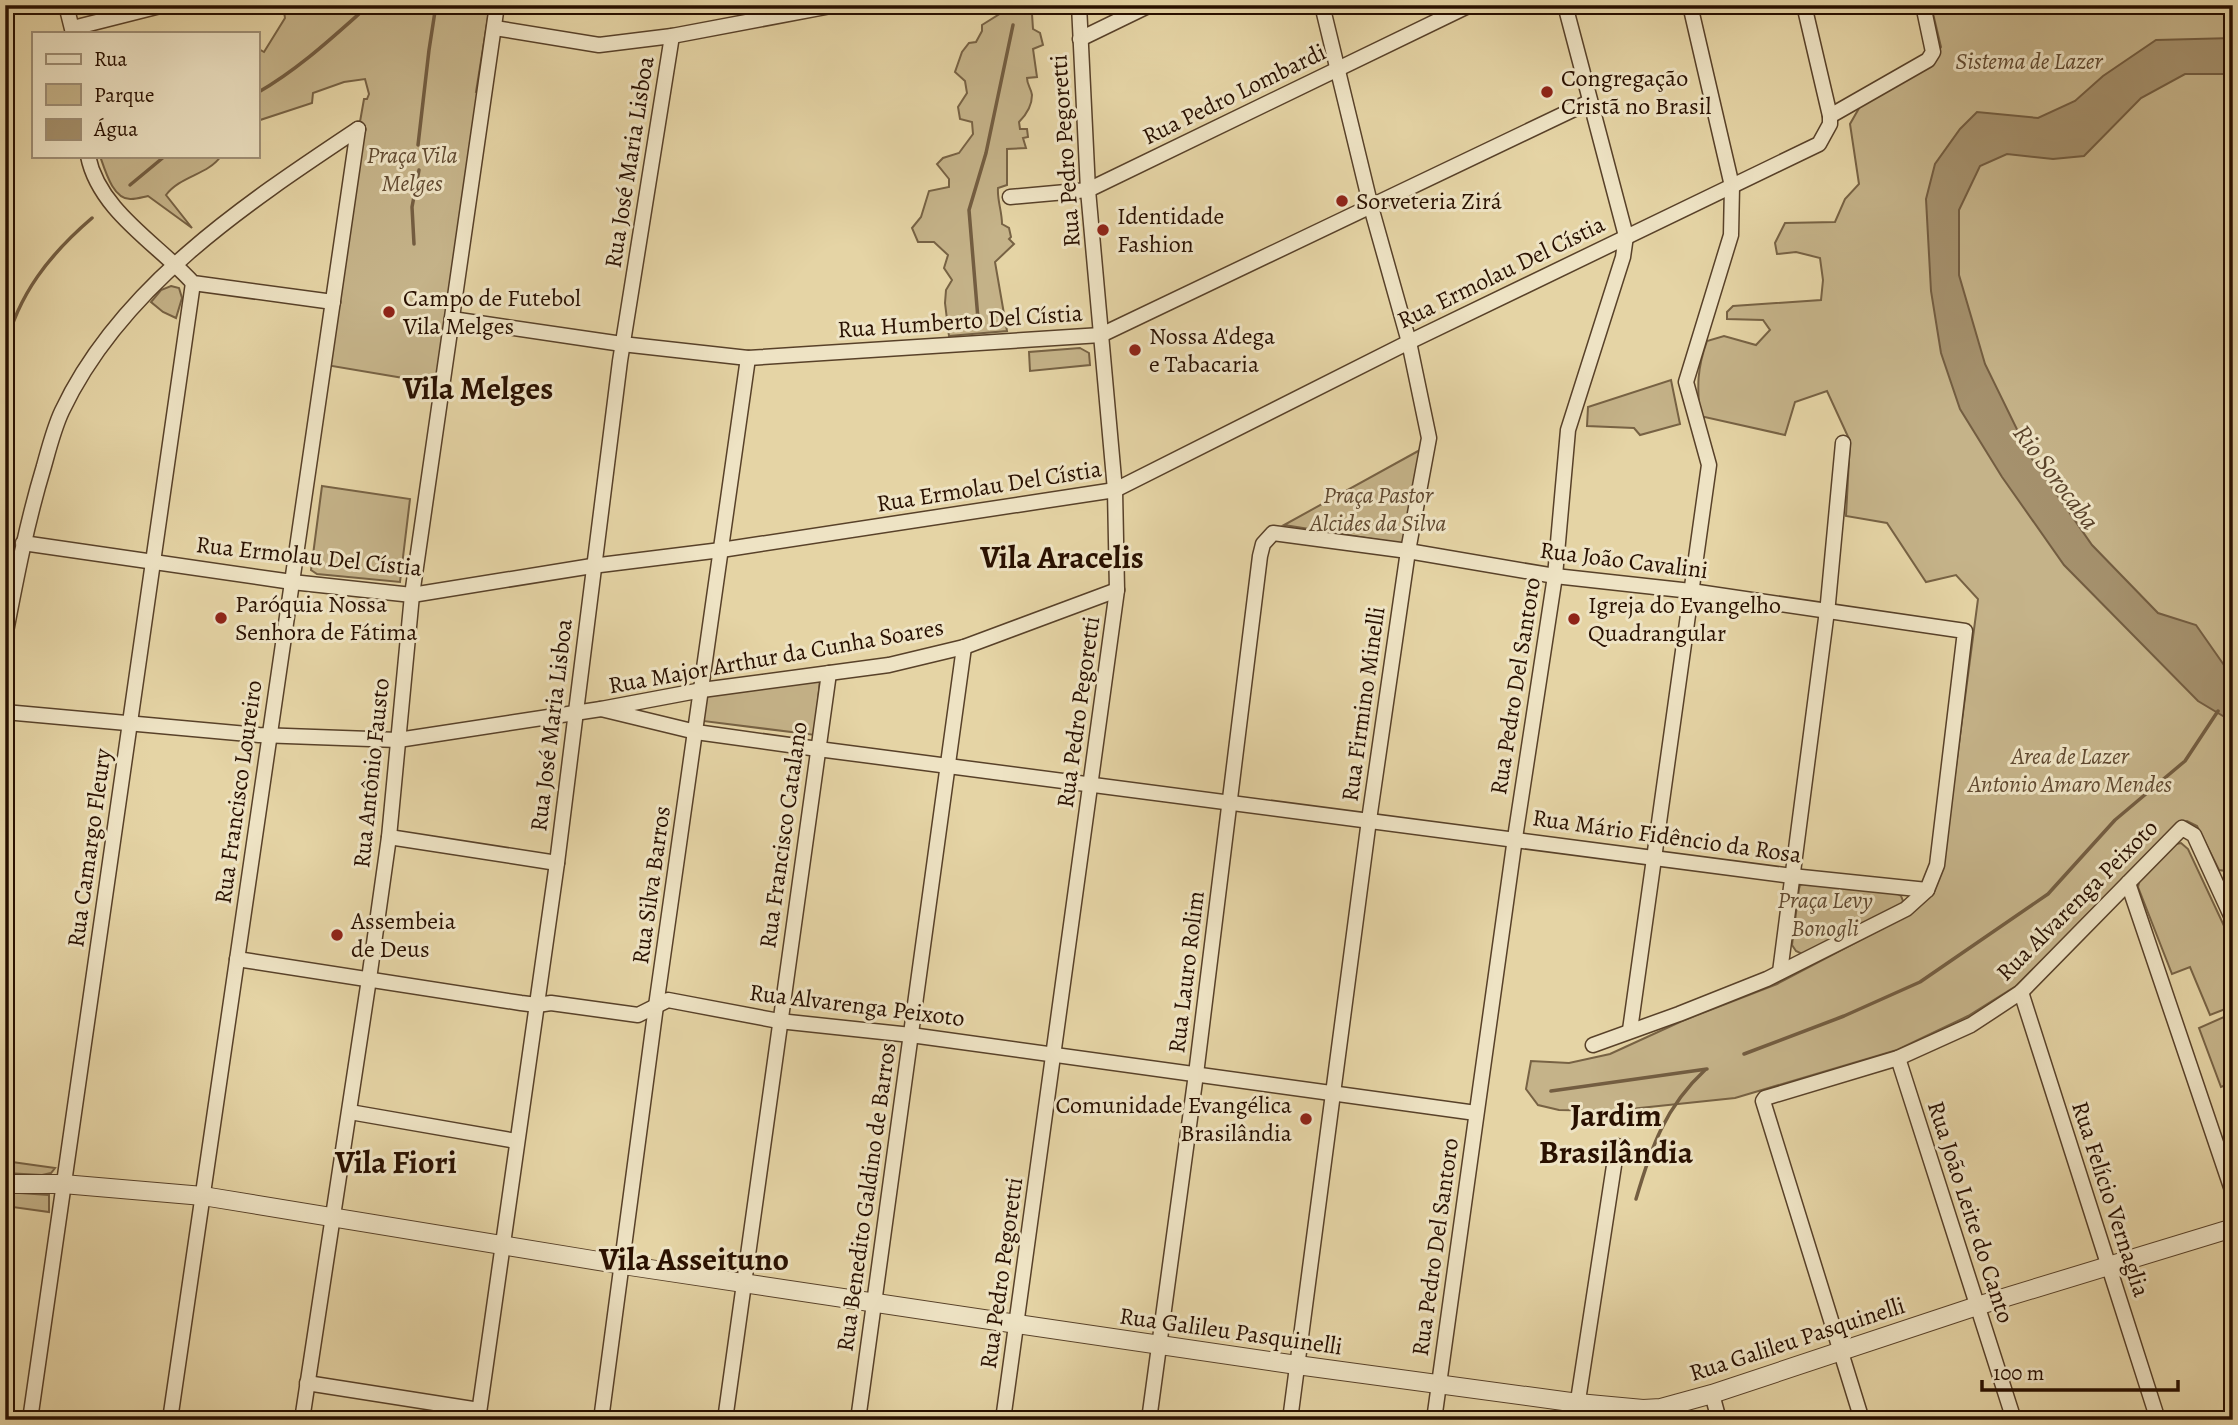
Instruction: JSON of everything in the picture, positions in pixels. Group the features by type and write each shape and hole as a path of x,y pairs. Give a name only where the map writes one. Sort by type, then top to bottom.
{"street":[{"path":"66,5 73,31 164,5"},
{"name":"Rua Antônio Fausto","path":"302,1420 389,837 412,595 498,5"},
{"path":"495,28 598,45 673,36 836,5"},
{"name":"Rua Pedro Pegoretti","path":"1003,1420 1117,590 1115,490 1088,190 1079,5"},
{"path":"1080,39 1150,5"},
{"name":"Rua Firmino Minelli","path":"1290,1420 1369,820 1408,551 1429,438 1409,342 1371,206 1322,5"},
{"name":"Rua Pedro Lombardi","path":"1010,197 1088,190 1470,5"},
{"name":"Rua Pedro Del Santoro","path":"1434,1420 1515,838 1555,576 1568,430 1623,257 1626,236 1565,5"},
{"path":"1630,1030 1709,465 1686,382 1731,235 1732,186 1690,5"},
{"path":"1804,5 1830,116 1928,60 1933,52 1923,5"},
{"name":"Rua José Maria Lisboa","path":"479,1415 556,863 622,344 673,36"},
{"name":"Rua Humberto Del Cístia","path":"452,319 622,344 748,358 1101,335 1589,102"},
{"name":"Rua Ermolau Del Cístia","path":"23,543 292,582 412,595 1115,490 1409,342 1819,144 1828,130 1830,116"},
{"name":"Rua Francisco Loureiro","path":"170,1420 358,130 227,219 176,265"},
{"path":"89,158 102,188 118,211 193,283 333,302"},
{"path":"5,636 34,495 54,433 74,390 121,320 176,265"},
{"name":"Rua Camargo Fleury","path":"30,1420 193,283"},
{"name":"Rua Silva Barros","path":"601,1420 656,1006 748,358"},
{"path":"1780,972 1826,610 1843,443"},
{"name":"Rua João Cavalini","path":"1273,533 1408,551 1555,576 1692,591 1963,629 1966,635 1937,866 1927,890"},
{"name":"Rua Lauro Rolim","path":"1149,1420 1196,1074 1261,556 1263,544 1273,533"},
{"name":"Rua Major Arthur da Cunha Soares","path":"5,712 270,736 398,740 601,709 702,690 889,666 964,647 1117,590"},
{"name":"Rua Benedito Galdino de Barros","path":"858,1420 964,647"},
{"name":"Rua Francisco Catalano","path":"725,1420 829,673"},
{"name":"Rua Major Arthur da Cunha Soares","path":"601,709 696,732 818,749"},
{"name":"Rua Mário Fidêncio da Rosa","path":"818,749 1792,876 1927,890"},
{"name":"Rua Alvarenga Peixoto","path":"1840,1352 1763,1101 1768,1096 1898,1058 1970,1025 2021,992 2182,828 2194,835 2233,920"},
{"path":"389,837 556,863"},
{"path":"2128,883 2233,1193"},
{"path":"1593,1045 1679,1014 1780,972 1906,909 1927,890"},
{"name":"Rua Alvarenga Peixoto","path":"237,959 537,1005 551,1003 638,1015 668,1000 779,1021 911,1035 1476,1113"},
{"name":"Rua Felício Vernaglia","path":"2021,992 2158,1420"},
{"name":"Rua João Leite do Canto","path":"1898,1058 2014,1420"},
{"path":"350,1112 516,1141"},
{"path":"1576,1411 1616,1146"},
{"name":"Rua Galileu Pasquinelli","path":"5,1184 63,1184 203,1196 623,1265 1439,1384 1576,1411 1661,1408 1712,1394 1977,1306 2233,1228"},
{"path":"1840,1352 1861,1420"},
{"path":"307,1383 479,1415"},
{"path":"1712,1394 1719,1420"}],"green space":[{"name":"Praça Vila Melges","path":"283,5 490,5 476,92 482,93 439,384 326,365 358,133 364,99 367,99 369,94 365,79 344,82 313,93 312,103 259,120 259,49 264,52 285,18"},
{"path":"998,5 1024,5 1032,14 1033,29 1040,33 1043,45 1033,49 1037,77 1027,78 1032,99 1019,122 1020,129 1027,129 1028,137 1023,138 1026,148 1007,149 1007,185 998,188 1002,224 1009,228 1009,239 1014,244 995,262 1007,331 949,336 945,303 946,290 952,280 944,268 948,255 934,242 918,242 912,228 921,217 929,191 949,187 949,179 937,164 943,158 959,153 973,134 972,122 960,119 958,107 967,93 965,81 955,72 962,52 969,43 976,42 982,25 1001,13"},
{"path":"1931,5 2198,5 2212,12 2233,9 2233,872 2219,870 2197,826 2187,821 2177,824 2016,986 1968,1016 1897,1050 1735,1098 1611,1111 1559,1110 1538,1105 1526,1089 1531,1061 1569,1063 1610,1054 1682,1021 1777,984 1910,914 1948,827 1978,599 1956,575 1926,582 1887,523 1846,516 1850,441 1827,391 1795,402 1785,435 1700,416 1698,396 1700,369 1707,341 1724,336 1756,345 1770,330 1763,320 1727,319 1727,312 1733,306 1821,300 1823,280 1820,258 1796,252 1777,254 1775,243 1785,223 1835,222 1845,199 1859,184 1850,124 1862,103 1932,61 1941,47"},
{"path":"101,158 219,158 166,195 192,228 148,196 131,199 119,195 107,176"},
{"path":"171,286 179,288 182,298 176,318 151,302 161,290"},
{"path":"1080,348 1089,353 1090,365 1030,371 1029,352"},
{"path":"1671,380 1680,424 1640,435 1634,428 1587,426 1588,407"},
{"name":"Praça Pastor Alcides da Silva","path":"1420,450 1404,544 1284,525"},
{"path":"322,486 410,499 400,582 317,574 311,570"},
{"path":"820,679 815,735 703,721 706,691"},
{"path":"2181,843 2188,849 2233,945 2233,948 2227,951 2233,965 2233,1006 2210,1015 2190,967 2172,974 2138,887 2141,874 2171,845"},
{"name":"Praça Levy Bonogli","path":"1805,883 1896,893 1903,901 1901,905 1802,954 1792,945 1799,889 1800,885"},
{"path":"2233,1013 2233,1082 2221,1087 2199,1028"},
{"path":"5,1161 55,1168 51,1173 42,1175 5,1173"},
{"path":"5,1192 49,1195 49,1212 5,1206"}],"water":[{"name":"Rio Sorocaba","path":"2233,38 2233,74 2185,74 2141,98 2084,156 2053,159 2007,154 1980,166 1959,210 1959,275 1985,364 2030,456 2092,545 2158,613 2196,625 2233,678 2233,722 2198,701 2064,565 2002,477 1960,409 1941,353 1931,291 1926,199 1935,164 1960,129 1977,112 2038,118 2075,101 2103,76 2156,40"}],"waterway":[{"path":"259,92 302,63 369,5"},
{"path":"418,145 436,5"},
{"path":"978,319 969,210 986,153 1013,25"},
{"path":"130,185 163,158"},
{"path":"414,244 412,207 419,170"},
{"path":"5,349 18,310 38,276 49,261 92,218"},
{"path":"1744,1054 1844,1016 1920,982 2048,894 2115,820 2185,761 2218,711"},
{"path":"1551,1091 1707,1069"},
{"path":"1636,1199 1661,1129 1679,1099 1705,1070"}],"place":[{"name":"Congregação Cristã no Brasil","path":"1547,92"},
{"name":"Sorveteria Zirá","path":"1342,201"},
{"name":"Identidade Fashion","path":"1103,230"},
{"name":"Campo de Futebol Vila Melges","path":"389,312"},
{"name":"Nossa A'dega e Tabacaria","path":"1135,350"},
{"name":"Paróquia Nossa Senhora de Fátima","path":"221,618"},
{"name":"Igreja do Evangelho Quadrangular","path":"1574,619"},
{"name":"Assembeia de Deus","path":"337,935"},
{"name":"Comunidade Evangélica Brasilândia","path":"1306,1119"}],"district":[{"name":"Vila Melges","path":"478,388"},
{"name":"Vila Aracelis","path":"1062,557"},
{"name":"Jardim Brasilândia","path":"1616,1134"},
{"name":"Vila Fiori","path":"396,1162"},
{"name":"Vila Asseituno","path":"694,1259"}],"park label":[{"name":"Sistema de Lazer","path":"2029,61"},
{"name":"Area de Lazer Antonio Amaro Mendes","path":"2070,770"}]}
